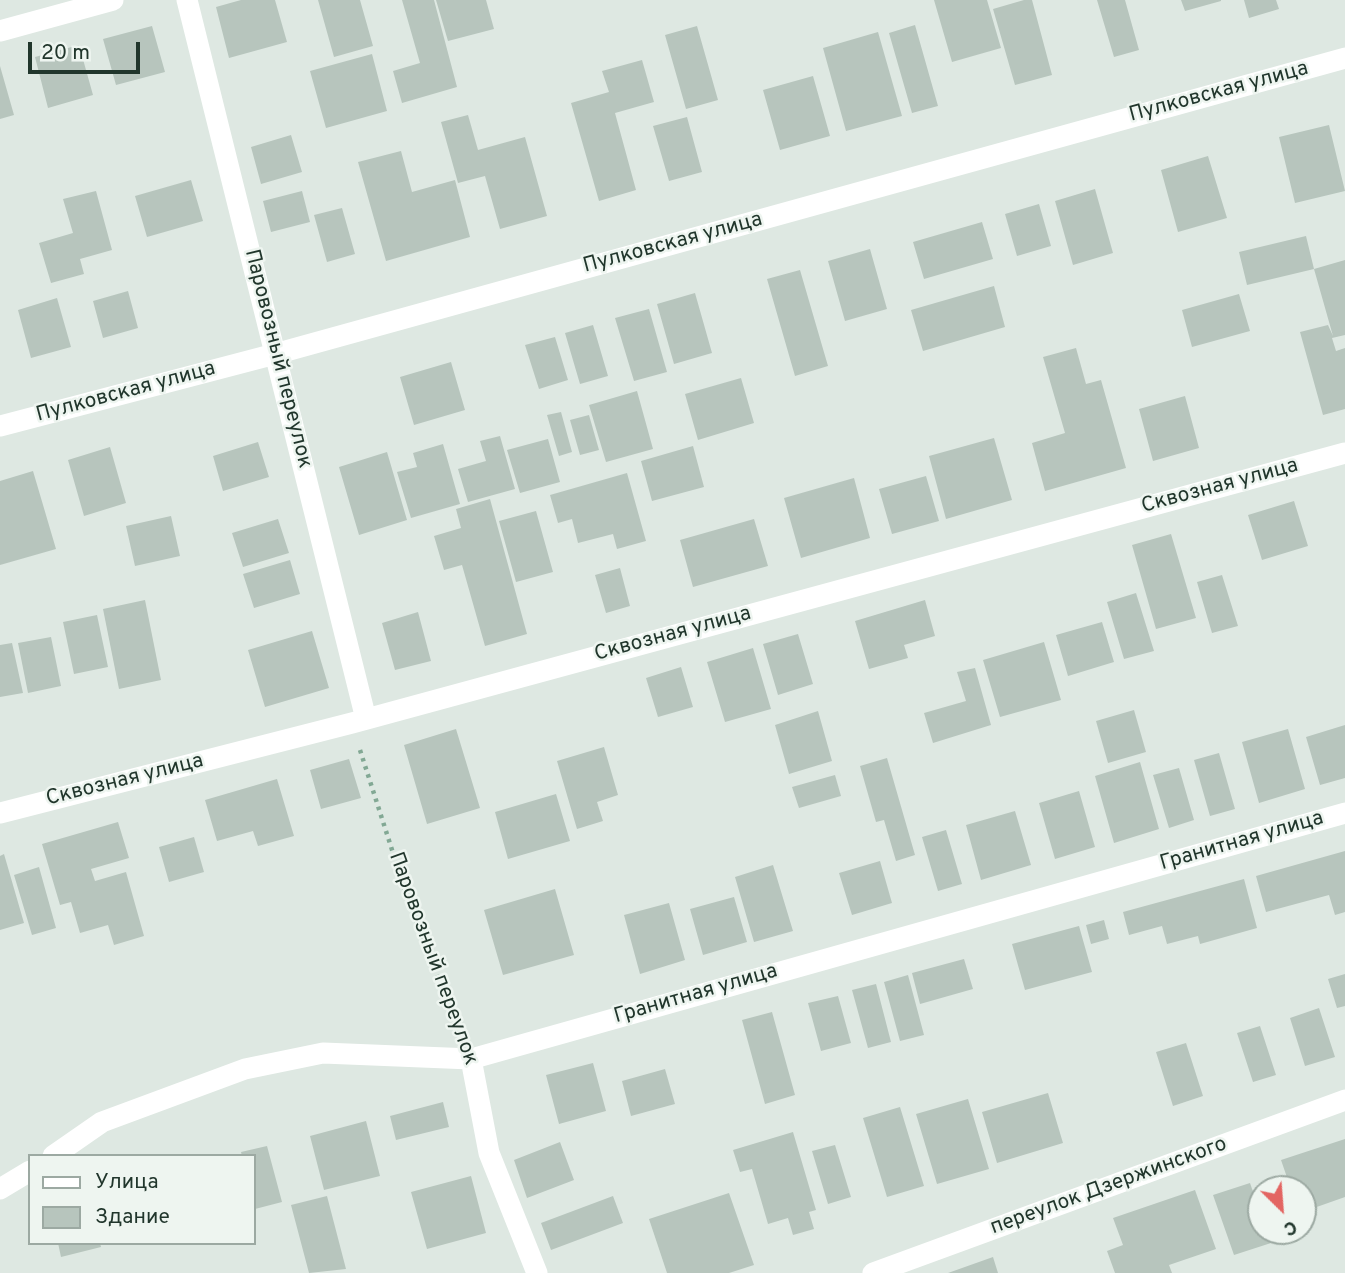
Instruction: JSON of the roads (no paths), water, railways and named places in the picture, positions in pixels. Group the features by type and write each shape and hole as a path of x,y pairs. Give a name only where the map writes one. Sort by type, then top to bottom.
{"street":[{"path":"0,30 113,0"},
{"name":"Паровозный переулок","path":"187,0 275,354 359,721"},
{"name":"Пулковская улица","path":"0,426 275,354 1345,58"},
{"name":"Сквозная улица","path":"0,813 359,721 1345,453"},
{"name":"Гранитная улица","path":"56,1154 102,1122 245,1069 323,1053 471,1059 1345,813"},
{"name":"Паровозный переулок","path":"471,1059 489,1153 537,1273"},
{"name":"переулок Дзержинского","path":"873,1273 906,1268 1345,1100"},
{"path":"0,1189 28,1172"}]}
